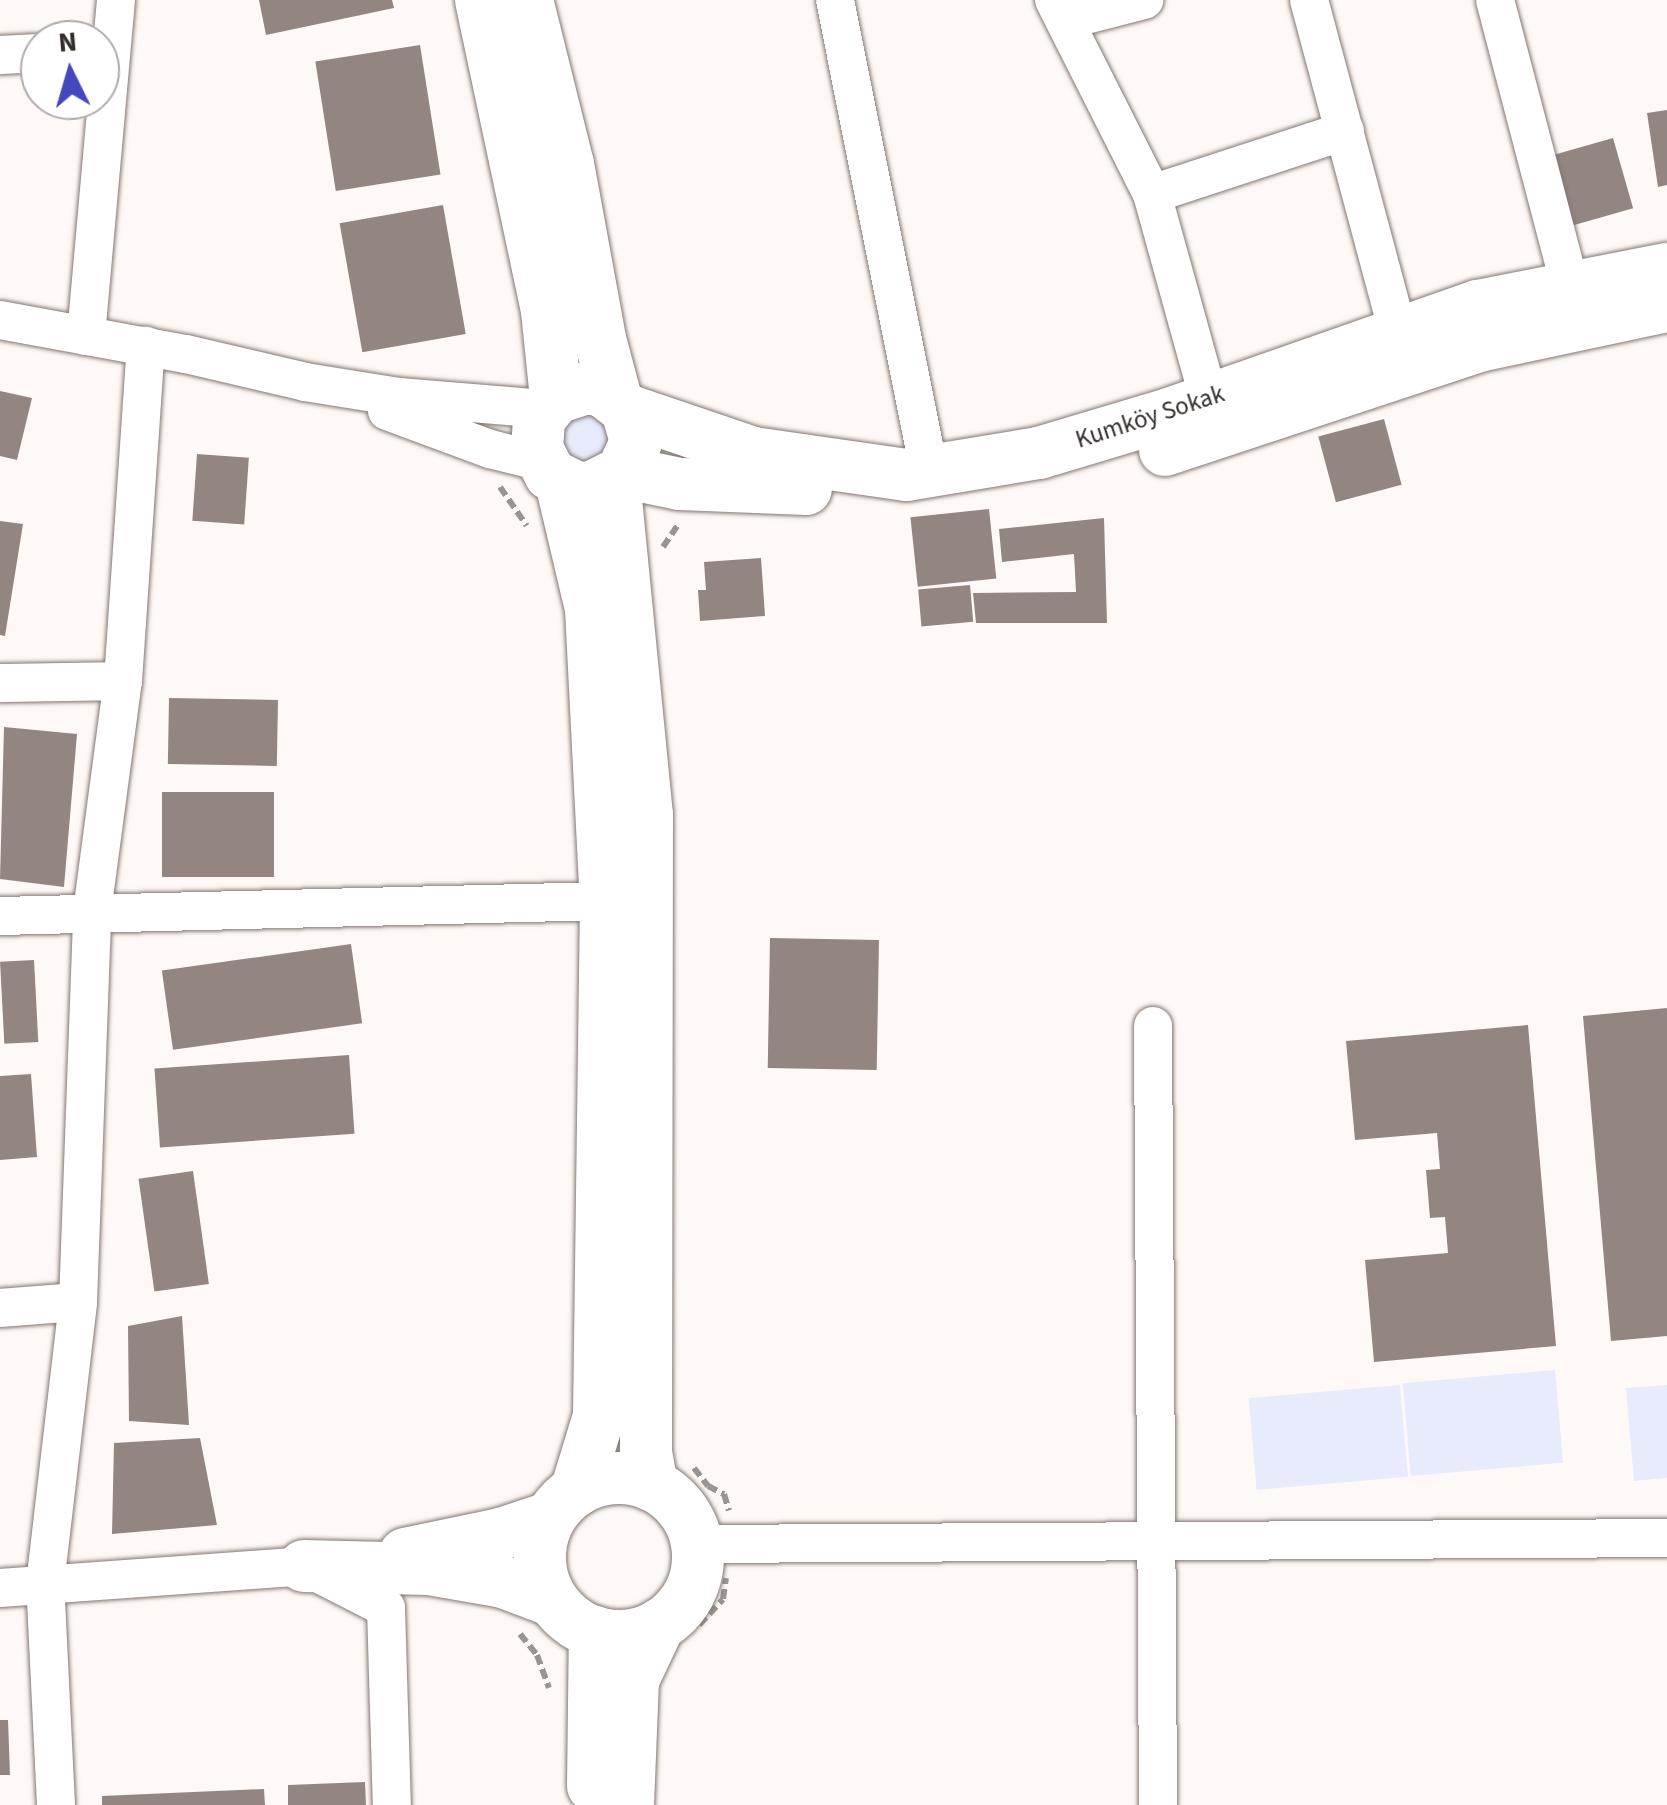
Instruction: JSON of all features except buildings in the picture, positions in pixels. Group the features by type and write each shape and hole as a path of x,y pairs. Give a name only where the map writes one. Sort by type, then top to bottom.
{"main road":[{"path":"482,0 547,311 551,403 536,434 552,472 591,609 606,902 600,1416 539,1564 533,1615"},
{"path":"527,0 568,164 600,339 636,442 618,476 647,815 646,1452 652,1486"},
{"name":"Kumköy Sokak","path":"622,404 753,453 906,475 1039,453 1478,306 1667,269"},
{"name":"Kumköy Sokak","path":"618,476 680,484 872,492 924,492 1038,476 1134,458 1248,426 1478,346 1667,306"},
{"path":"551,403 587,388 622,404"},
{"path":"552,472 594,487 618,476"},
{"path":"614,1478 652,1486 680,1506 698,1544 696,1580 685,1603 660,1625 642,1634 614,1637 564,1616 533,1615 503,1582 428,1569 304,1566 428,1551 563,1505 614,1478"},
{"path":"628,1805 633,1680 660,1625"},
{"path":"593,1805 595,1632"}],"street":[{"path":"835,0 930,471"},
{"path":"1144,0 1060,10 1152,194 1209,399"},
{"path":"1309,0 1398,333"},
{"path":"1494,0 1570,285"},
{"path":"86,336 102,120"},
{"path":"1152,194 1344,132"},
{"path":"0,320 146,346 304,382 400,397 551,403"},
{"path":"56,1805 45,1584 78,1302 92,912 124,682 146,346"},
{"path":"304,382 552,472"},
{"path":"0,683 124,682"},
{"path":"0,916 606,902"},
{"path":"1153,1026 1158,1805"},
{"path":"0,1308 78,1302"},
{"path":"698,1544 1667,1538"},
{"path":"0,1588 304,1566 386,1608 392,1805"}],"path":[{"path":"533,1615 537,1655 548,1681 550,1700"}],"shaded area":[{"path":"569,412 607,414 610,459 572,465 557,429"},
{"path":"1555,1370 1563,1463 1411,1476 1403,1383"},
{"path":"1400,1385 1408,1477 1257,1490 1249,1398"},
{"path":"1667,1385 1667,1478 1634,1481 1626,1388"}]}
